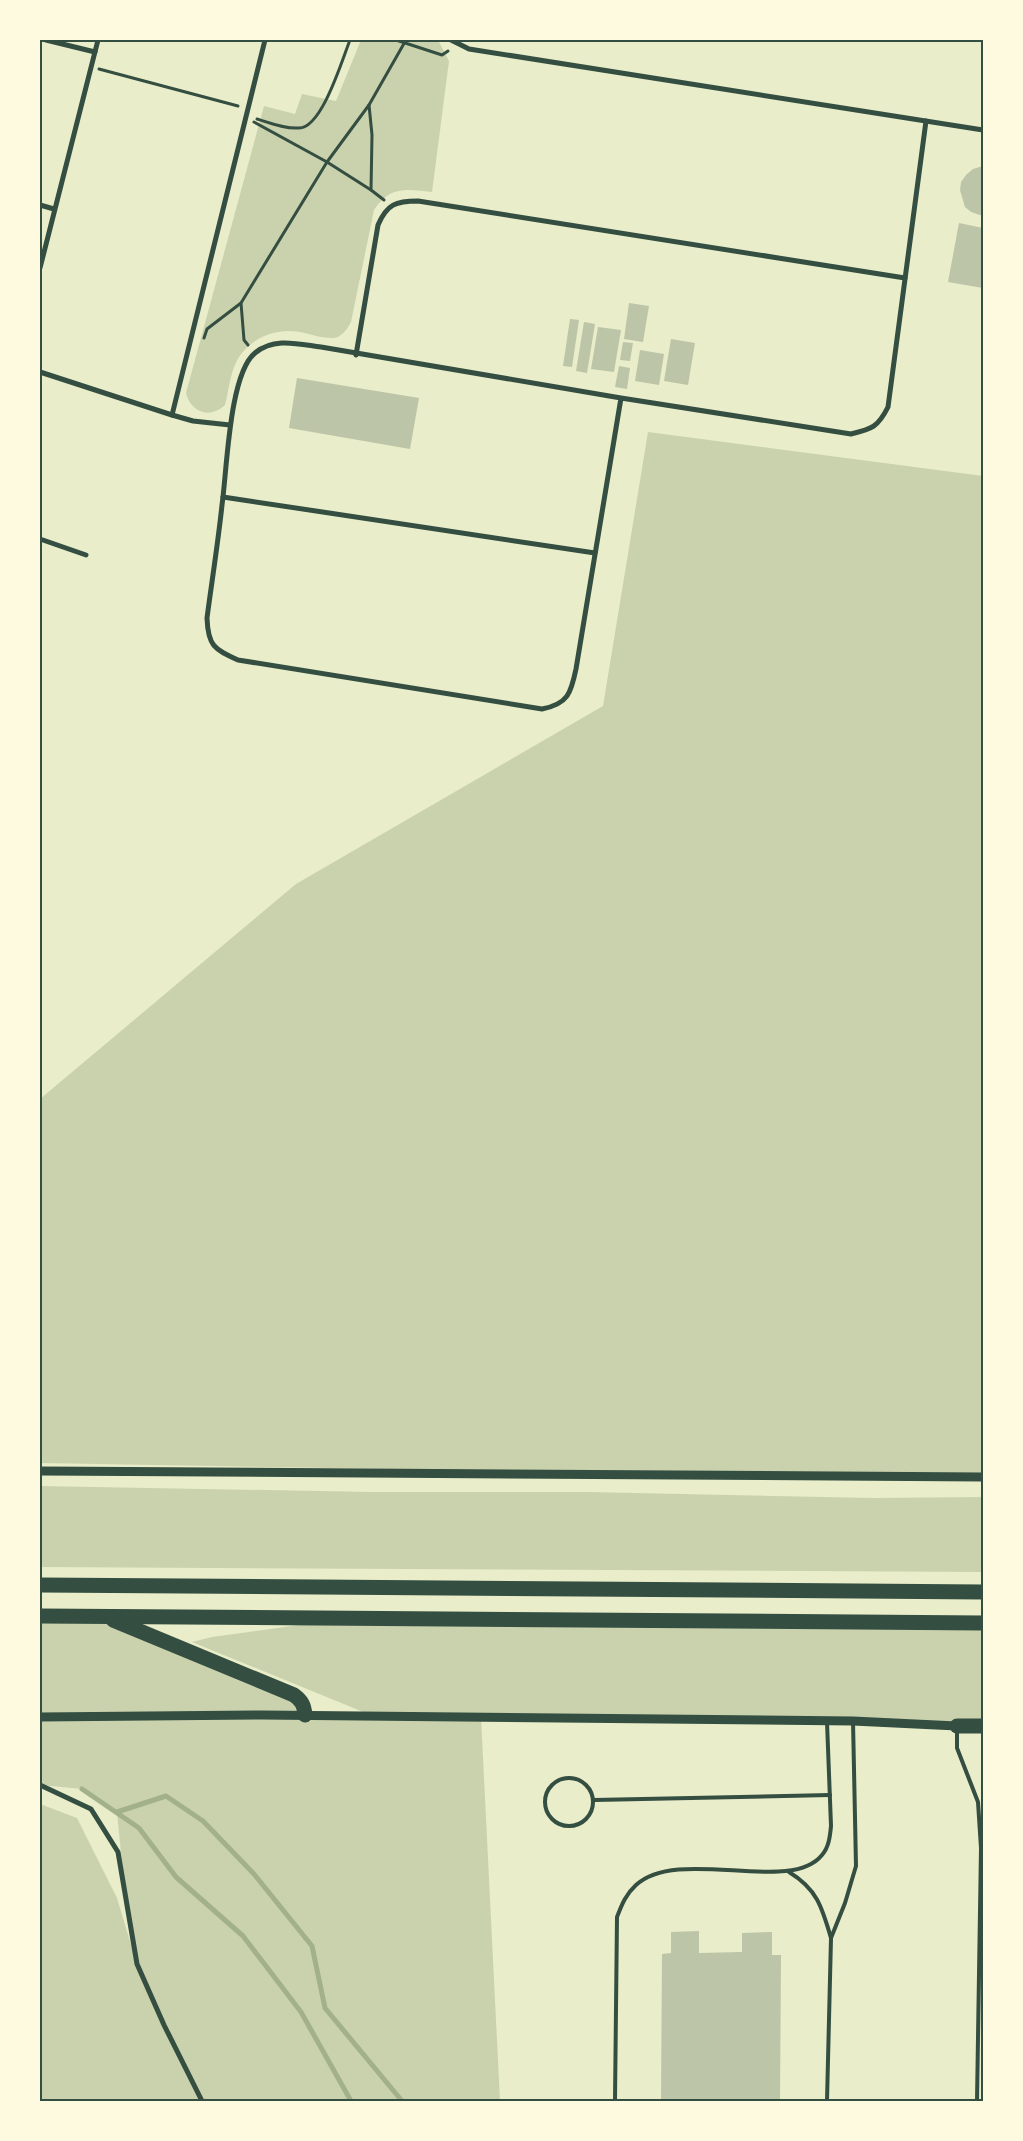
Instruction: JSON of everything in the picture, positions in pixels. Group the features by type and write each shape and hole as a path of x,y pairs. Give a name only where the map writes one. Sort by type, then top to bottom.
{"highway":[{"path":"40,1585 983,1592"},
{"path":"40,1616 983,1623"},
{"path":"105,1617 294,1695 300,1699 304,1706 305,1715"},
{"path":"957,1726 983,1726"}],"street":[{"path":"46,40 95,52"},
{"path":"40,268 98,40"},
{"path":"172,415 265,40"},
{"path":"451,40 469,49 983,130"},
{"path":"621,398 574,682 567,697 558,706 542,709 238,660 220,652 208,637 207,618 223,498 230,425 244,367 254,354 267,346 278,343 320,347 621,398 851,434 868,430 881,421 888,406 926,121"},
{"path":"356,354 378,225 384,212 390,206 404,201 418,201 905,278"},
{"path":"40,205 54,209"},
{"path":"40,372 172,415 192,420 230,425"},
{"path":"223,498 595,553"},
{"path":"40,539 86,555"},
{"path":"40,1471 983,1477"},
{"path":"40,1717 305,1715 853,1721 957,1726"},
{"path":"40,1785 91,1809 118,1852 137,1964 164,2025 202,2101"}],"lane":[{"path":"831,1938 846,1903 856,1866 853,1721"},
{"path":"614,2101 617,1917 624,1898 636,1884 651,1875 671,1869 789,1872 810,1863 822,1855 830,1840 832,1826 827,1722"},
{"path":"957,1726 957,1748 978,1802 981,1839 977,2101"},
{"path":"562,1779 583,1782 590,1790 594,1800 592,1811 586,1820 577,1826 566,1827 556,1823 548,1815 545,1804 546,1794 552,1785 562,1779"},
{"path":"594,1800 830,1796"},
{"path":"789,1872 801,1879 813,1891 820,1903 831,1938 827,2101"}],"path":[{"path":"350,40 321,110 311,124 300,128 277,125 252,118 252,120 328,162 371,190 390,206"},
{"path":"396,40 405,41 442,56 457,44"},
{"path":"202,346 207,329 241,303 328,162 368,105 405,41"},
{"path":"92,67 248,108"},
{"path":"368,105 372,135 371,190"},
{"path":"241,303 244,340 254,354"}],"green space":[{"path":"361,40 438,40 449,61 432,192 406,190 392,193 380,202 374,210 351,322 343,333 331,338 283,331 258,339 244,350 236,362 225,405 213,412 202,412 192,405 186,393 264,106 295,114 302,94 336,101"},
{"path":"648,432 983,476 983,1479 40,1463 40,1099 296,884 603,706"},
{"path":"40,1486 372,1492 588,1492 873,1498 983,1497 983,1572 40,1567"},
{"path":"40,1616 105,1617 294,1695 305,1715 40,1717"},
{"path":"350,1618 983,1623 983,1726 481,1717 500,2101 40,2101 40,1804 77,1818 117,1898 135,1958 125,1893 117,1813 82,1789 40,1785 40,1718 373,1716 192,1642 212,1637"}],"building":[{"path":"983,166 983,216 971,212 965,207 960,190 961,182 966,175 973,169"},
{"path":"959,223 983,228 983,288 948,282"},
{"path":"629,303 649,306 643,342 624,339"},
{"path":"570,319 579,320 572,367 563,366"},
{"path":"584,322 595,324 587,373 576,371"},
{"path":"598,327 621,330 614,372 591,369"},
{"path":"671,339 695,343 688,385 664,381"},
{"path":"623,342 633,343 630,361 620,360"},
{"path":"640,350 664,354 659,385 635,381"},
{"path":"619,366 630,368 627,389 615,387"},
{"path":"297,378 419,398 410,449 289,428"},
{"path":"699,1931 699,1953 742,1952 742,1933 772,1932 772,1955 781,1955 780,2101 661,2101 662,1954 671,1953 671,1932"}],"waterway":[{"path":"82,1789 139,1828 176,1877 243,1936 301,2012 351,2101"},
{"path":"117,1812 166,1796 203,1821 254,1874 312,1946 325,2008 402,2101"}]}
